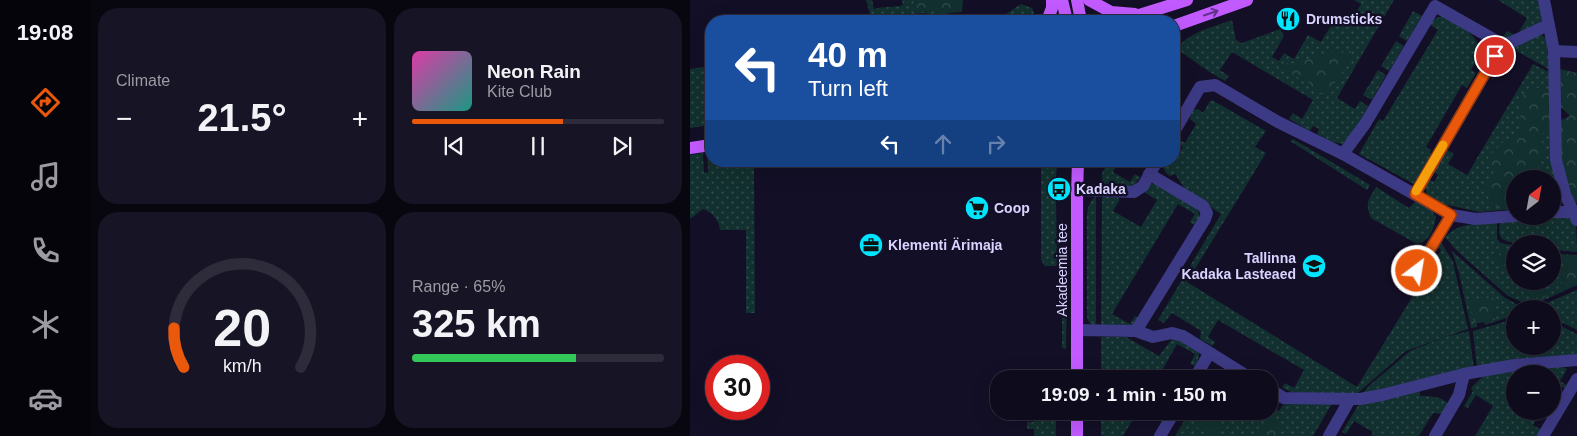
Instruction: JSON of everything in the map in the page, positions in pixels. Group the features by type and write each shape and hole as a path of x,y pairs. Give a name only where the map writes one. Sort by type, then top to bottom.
{"main road":[{"path":"1049,15 1052,0"},
{"path":"1062,0 1066,15"},
{"path":"1077,0 1080,15"},
{"path":"1089,0 1111,12 1143,15 1187,0"},
{"path":"1180,24 1247,0"},
{"path":"690,148 705,146"},
{"name":"Akadeemia tee","path":"1077,370 1078,167"},
{"path":"1077,420 1077,436"}],"street":[{"path":"1544,0 1554,51 1556,160 1565,194 1576,215"},
{"path":"1343,154 1365,124 1435,6 1502,44 1510,44 1548,25"},
{"path":"1415,194 1502,44"},
{"path":"1554,51 1577,52"},
{"path":"1180,122 1200,87 1215,85 1278,122 1343,154 1451,215 1476,219 1506,217"},
{"path":"1077,190 1134,192 1143,186 1153,167"},
{"path":"1136,331 1207,213 1203,206 1149,174"},
{"path":"1561,213 1576,215"},
{"path":"1417,271 1451,215"},
{"path":"1077,330 1136,331 1153,337 1172,333 1183,336 1237,370"},
{"path":"1199,370 1209,354"},
{"path":"1278,394 1284,398 1360,399 1464,374 1515,365 1577,360"},
{"path":"1435,436 1458,395 1464,374"},
{"path":"1544,436 1577,379"},
{"path":"1329,436 1350,399"},
{"path":"1160,436 1170,420"}],"green space":[{"path":"866,0 872,0 874,9 903,5 902,0 960,0 962,9 943,15 923,13 909,15 870,14"},
{"path":"963,0 962,12 940,14 940,9 934,8 919,13 911,9 914,1"},
{"path":"1354,0 1394,0 1337,98 1355,109 1360,101 1368,106 1354,132 1342,144 1332,142 1317,134 1319,129 1313,126 1310,131 1289,119 1293,113 1302,119 1313,100 1232,52 1220,70 1229,76 1225,81 1180,51 1180,45 1194,34 1232,20 1236,40 1242,43 1280,29 1284,36 1272,57 1279,61 1284,53 1294,59 1308,35 1321,42 1335,19 1348,27 1361,4"},
{"path":"1498,0 1539,0 1542,20 1511,40 1503,37 1507,31 1517,36 1527,18"},
{"path":"1021,4 1032,8 1034,13 1032,15 1004,15"},
{"path":"1413,11 1422,16 1407,41 1399,36"},
{"path":"1442,16 1470,33 1482,51 1471,70 1476,73 1467,88 1462,85 1426,147 1434,155 1414,184 1359,154 1379,119 1383,121 1438,30 1429,24 1434,19"},
{"path":"1540,34 1546,38 1550,70 1510,47"},
{"path":"1396,41 1404,46 1389,71 1381,66"},
{"path":"1352,51 1340,78 1327,94 1319,94 1308,82 1284,71 1287,63 1298,63 1327,52"},
{"path":"1533,64 1551,73 1559,170 1506,170 1506,210 1479,212 1447,206 1427,195 1425,185 1427,179 1434,182 1438,175 1432,171 1445,149 1454,154 1448,164 1467,175"},
{"path":"705,67 705,126 690,128 690,69"},
{"path":"1556,68 1577,73 1577,203 1563,174 1559,121 1570,116 1558,104"},
{"path":"1378,70 1386,75 1372,100 1363,95"},
{"path":"1532,85 1551,95 1552,126 1542,134 1544,155 1537,170 1506,170 1506,209 1504,209 1493,204 1484,190 1494,171 1488,157 1503,142 1522,132 1519,100"},
{"path":"1212,100 1266,131 1255,147 1266,153 1187,282 1357,387 1441,250 1438,247 1441,242 1453,262 1468,329 1406,351 1358,394 1291,392 1282,388 1285,383 1294,388 1304,370 1218,320 1208,337 1215,342 1212,346 1200,339 1201,331 1172,313 1164,323 1158,320 1221,214 1206,201 1185,189 1175,174 1170,176 1163,167 1180,167 1180,152 1183,147 1180,145 1180,140 1185,143 1196,124 1190,119 1192,110 1198,109 1203,113"},
{"path":"1293,139 1370,185 1367,190 1290,141"},
{"path":"703,153 704,172 708,173 708,167 754,167 755,313 746,313 746,230 720,230 714,217 703,209 690,219 690,155"},
{"path":"1041,167 1057,167 1056,177 1053,177 1053,197 1056,197 1057,266 1045,266 1041,260"},
{"path":"1106,167 1116,167 1113,172 1130,182 1135,174 1140,177 1135,184 1136,186 1102,187 1102,173"},
{"path":"1150,184 1158,184 1196,208 1199,215 1198,221 1196,226 1190,222 1195,214 1178,204 1112,314 1130,324 1135,316 1141,319 1136,326 1101,326 1102,196 1119,198 1113,211 1141,227 1157,200 1144,192"},
{"path":"1376,187 1409,208 1416,201 1431,210 1436,217 1433,230 1425,240 1417,244 1371,218 1368,202"},
{"path":"1096,196 1096,326 1090,323 1087,316 1087,215 1089,204"},
{"path":"1561,216 1569,218 1576,225 1577,252 1561,251 1561,235 1506,235 1506,240 1502,239 1499,233 1500,221 1506,220 1506,225 1561,225"},
{"path":"1497,222 1497,239 1501,243 1506,244 1506,290 1561,290 1561,274 1564,291 1544,300 1517,300 1508,296 1456,250 1445,237 1456,229 1475,224"},
{"path":"1502,250 1506,254 1506,271 1494,260"},
{"path":"1452,251 1509,300 1506,300 1506,318 1485,325 1484,322 1495,320 1493,298 1475,324 1477,324 1477,327 1471,328 1459,273"},
{"path":"1561,254 1577,255 1577,285 1564,291 1561,274"},
{"path":"1062,278 1067,285 1066,349 1062,348"},
{"path":"1528,290 1547,290 1549,292 1540,300"},
{"path":"1577,290 1577,330 1561,322 1561,300 1554,300"},
{"path":"1493,297 1495,320 1474,324 1470,301"},
{"path":"1506,321 1506,355 1561,355 1561,326 1577,334 1577,354 1477,368 1473,331"},
{"path":"1469,331 1474,369 1362,394 1410,351 1445,337"},
{"path":"1101,337 1126,337 1159,356 1174,337 1199,353 1195,366 1190,364 1195,354 1177,344 1162,370 1101,370"},
{"path":"1561,366 1567,369 1561,379"},
{"path":"1506,372 1506,420 1536,420 1533,425 1542,430 1538,436 1475,436 1493,406 1476,395 1468,408 1464,406 1473,391 1471,388 1483,376"},
{"path":"1561,382 1568,386 1566,389 1561,386"},
{"path":"1420,388 1420,396 1440,398 1449,405 1443,414 1433,413 1419,436 1371,436 1373,432 1354,421 1346,434 1342,432 1359,404"},
{"path":"1285,402 1333,402 1313,436 1175,436 1185,420 1278,420 1279,411"},
{"path":"1034,420 1056,420 1056,436 1034,436 1034,429 1027,428 1027,422 1034,422"},
{"path":"1101,420 1133,420 1123,436 1101,436"},
{"path":"1196,420 1223,420 1213,436 1193,425"},
{"path":"1265,420 1272,420 1283,426 1277,436 1264,436 1258,432"}],"slow traffic":[{"path":"1416,191 1443,145"}],"place":[{"name":"Drumsticks","path":"1288,19"},
{"name":"Kadaka","path":"1059,189"},
{"name":"Coop","path":"977,208"},
{"name":"Klementi Ärimaja","path":"871,245"},
{"name":"Tallinna Kadaka Lasteaed","path":"1314,266"}],"route":[{"path":"1417,271 1451,215 1415,194 1495,56"}]}
